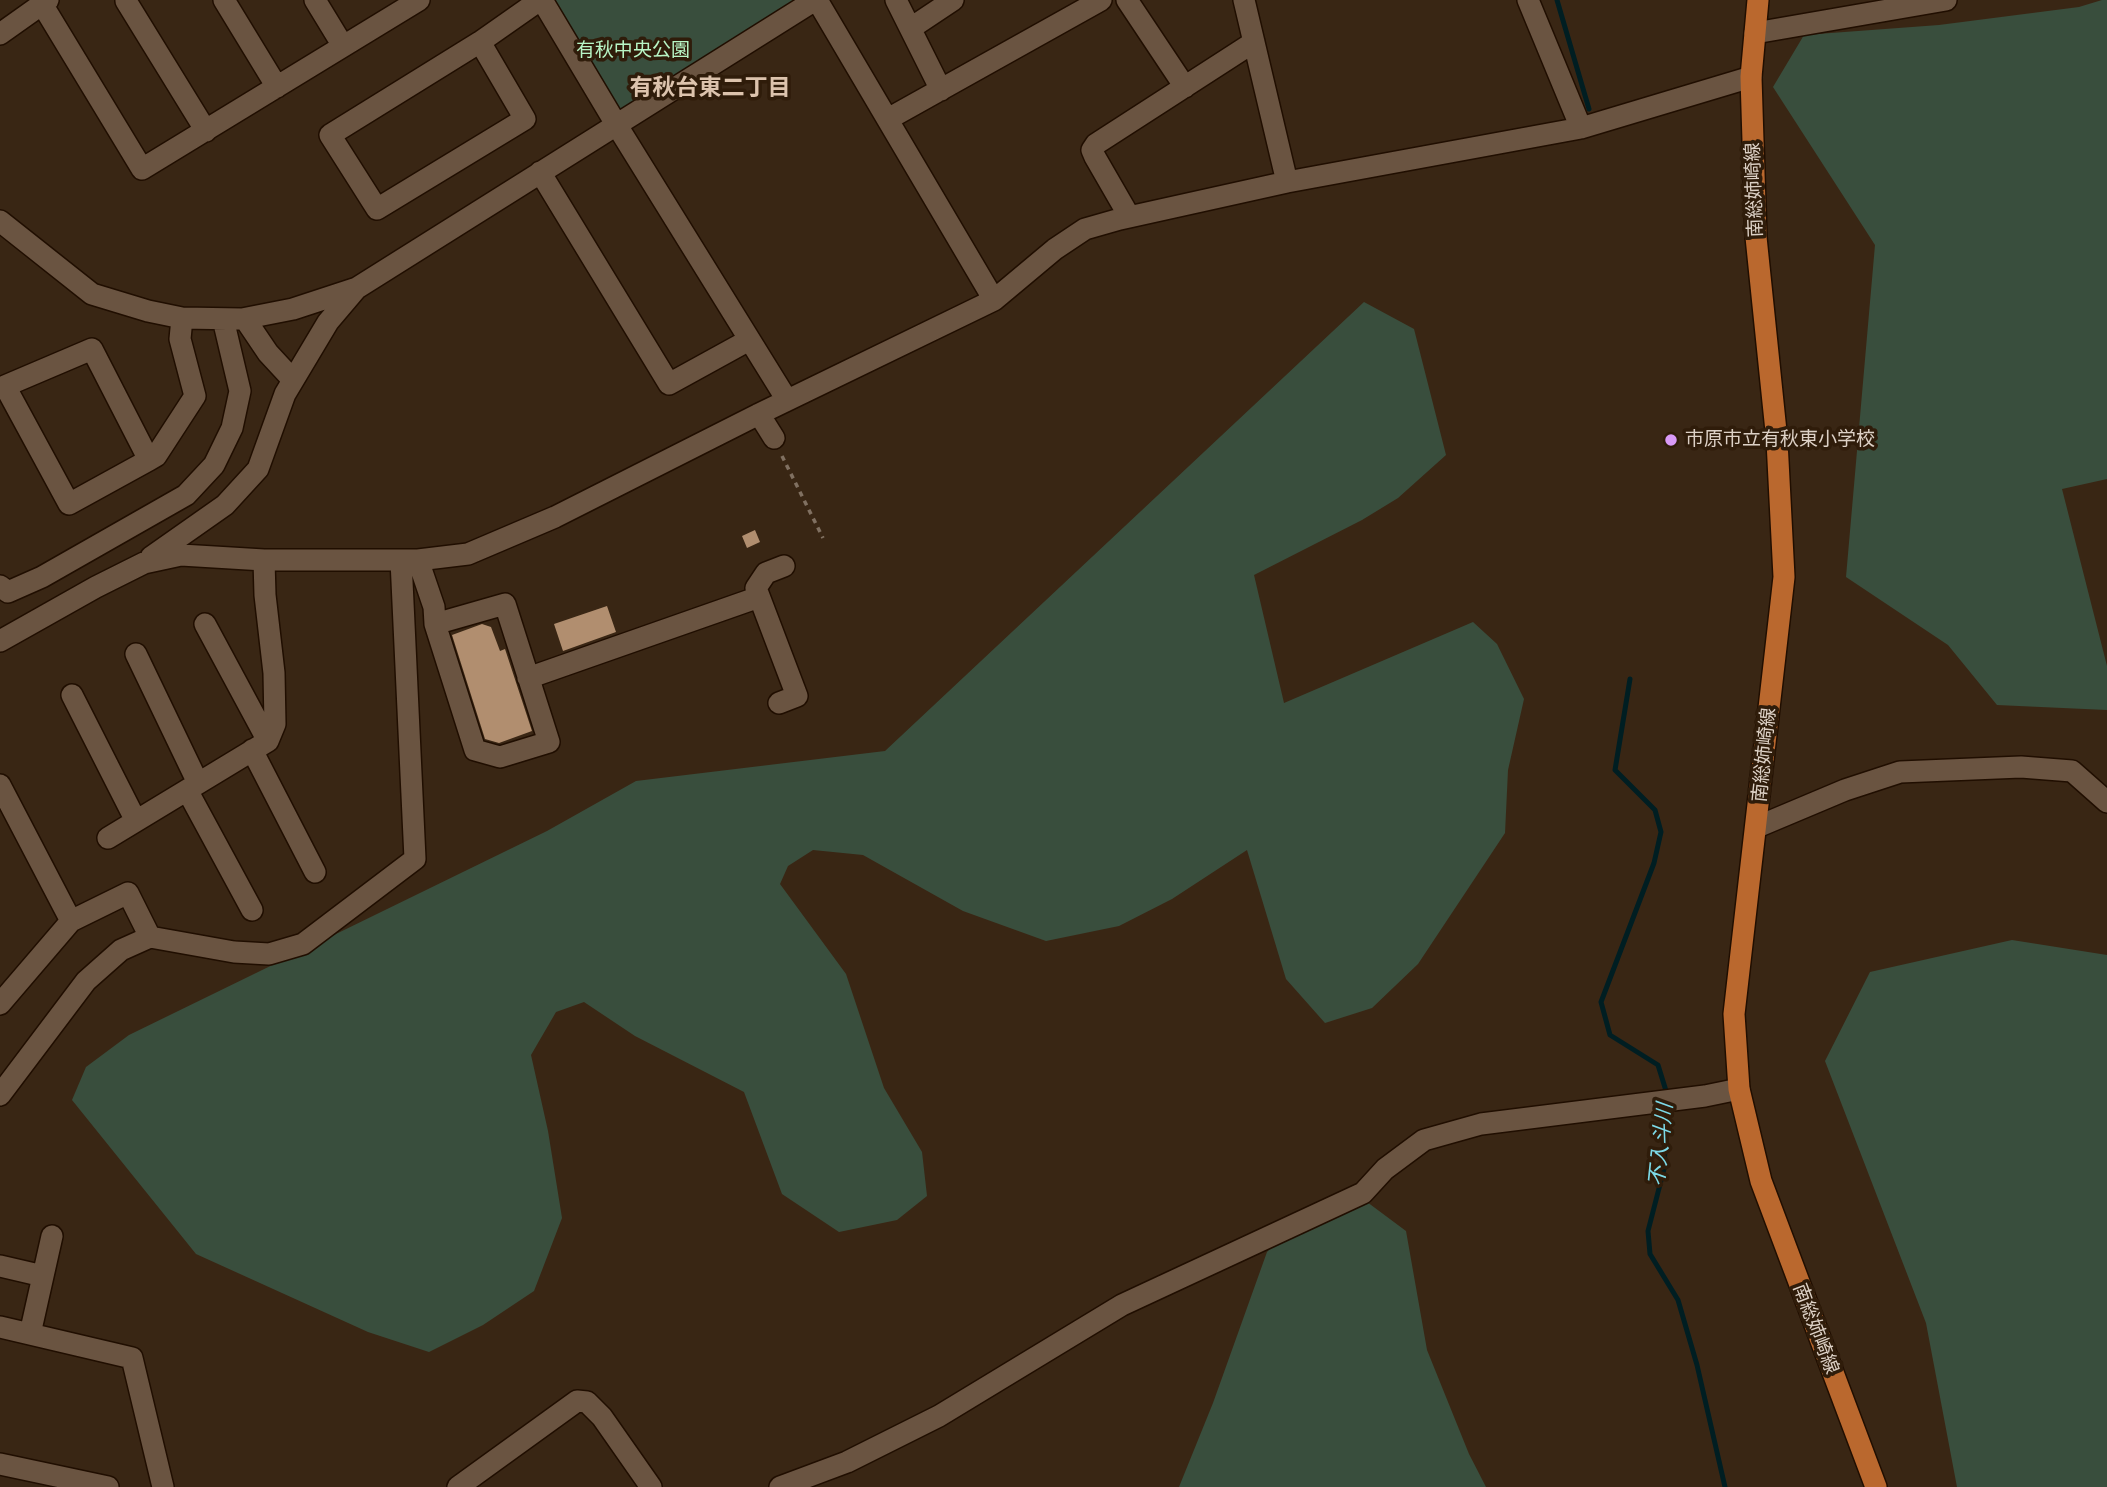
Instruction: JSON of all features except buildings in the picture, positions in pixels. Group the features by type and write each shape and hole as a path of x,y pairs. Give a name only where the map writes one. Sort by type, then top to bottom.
{"main road":[{"name":"南総姉崎線","path":"1758,0 1751,78 1756,237 1777,441 1784,577 1734,1014 1739,1089 1761,1181 1876,1487"}],"street":[{"path":"224,0 277,87"},
{"path":"315,0 344,46"},
{"path":"480,42 525,118 377,209 330,135 480,42 541,0 787,400"},
{"path":"1,225 92,293 148,311 182,318 234,319 292,310 357,288 816,0 993,300"},
{"path":"896,0 941,90"},
{"path":"911,29 953,0"},
{"path":"888,119 1101,0"},
{"path":"1127,0 1185,87"},
{"path":"1244,0 1287,182"},
{"path":"1528,0 1581,128"},
{"path":"1755,33 1946,0"},
{"path":"126,1 206,131"},
{"path":"0,34 45,2 142,169 411,2"},
{"path":"1129,216 1092,150 1096,144 1254,42"},
{"path":"144,563 181,555 264,560 409,560 468,554 555,517 993,300 1055,248 1085,229 1129,216 1287,182 1581,128 1751,78"},
{"path":"540,172 670,384 749,340"},
{"path":"0,641 144,563 225,505 258,469 285,394 328,322 357,288"},
{"path":"149,460 92,349 5,387 69,504 149,460 156,456 195,396 180,339 182,318"},
{"path":"234,319 293,380"},
{"path":"0,586 8,592 42,577 186,495 214,465 232,428 240,391 234,319"},
{"path":"759,414 774,438"},
{"path":"108,838 260,745 275,724 274,673 264,560"},
{"path":"409,560 434,607 436,624 475,750 500,757 549,742 505,604 436,624"},
{"path":"0,1095 86,981 121,950 150,937 234,952 269,954 303,944 415,859 409,560"},
{"path":"770,566 756,588 797,696 779,703"},
{"path":"528,678 759,597"},
{"path":"205,624 315,872"},
{"path":"136,654 193,786 252,910"},
{"path":"72,695 136,821"},
{"path":"1757,827 1845,790 1900,772 2021,767 2072,771 2107,802"},
{"path":"0,785 71,921"},
{"path":"2,996 71,921 128,893 150,937"},
{"path":"780,1487 847,1462 939,1416 1122,1305 1363,1193 1385,1169 1424,1140 1481,1124 1705,1096 1739,1089"},
{"path":"30,1334 52,1236"},
{"path":"0,1266 43,1276"},
{"path":"0,1326 132,1358 163,1487"},
{"path":"458,1487 577,1401 587,1402 602,1417 651,1487"},
{"path":"0,1464 108,1487"}],"path":[{"path":"774,438 823,538"}],"green space":[{"name":"有秋中央公園","path":"542,0 815,0 616,124"},
{"path":"2107,0 2107,479 2062,489 2107,666 2107,710 1997,705 1948,645 1846,577 1875,245 1773,87 1804,35 1939,25 2079,7"},
{"path":"1364,302 1414,329 1446,455 1398,498 1362,520 1254,575 1284,703 1473,622 1497,644 1524,699 1508,770 1505,833 1418,964 1372,1008 1325,1023 1286,979 1247,850 1172,899 1119,926 1046,941 963,911 863,855 813,850 788,866 780,884 846,974 884,1088 922,1152 927,1196 897,1220 839,1232 782,1194 744,1092 635,1036 584,1002 556,1012 531,1055 548,1131 562,1218 534,1291 483,1325 429,1352 368,1332 196,1254 72,1100 86,1067 129,1035 547,831 636,781 885,751"},
{"path":"2012,940 2107,955 2107,1487 1957,1487 1926,1323 1825,1061 1870,972"},
{"path":"1367,1202 1406,1231 1427,1350 1469,1454 1486,1487 1179,1487 1213,1403 1267,1252 1305,1210"}],"waterway":[{"name":"不入斗川","path":"1557,0 1589,109"},
{"name":"不入斗川","path":"1630,679 1615,770 1655,810 1661,832 1654,863 1601,1002 1610,1035 1658,1065 1667,1094"},
{"name":"不入斗川","path":"1667,1107 1664,1169 1648,1231 1650,1254 1678,1300 1697,1365 1725,1487"}],"place":[{"name":"市原市立有秋東小学校","path":"1671,440"}],"district":[{"name":"有秋台東二丁目","path":"710,89"}]}
